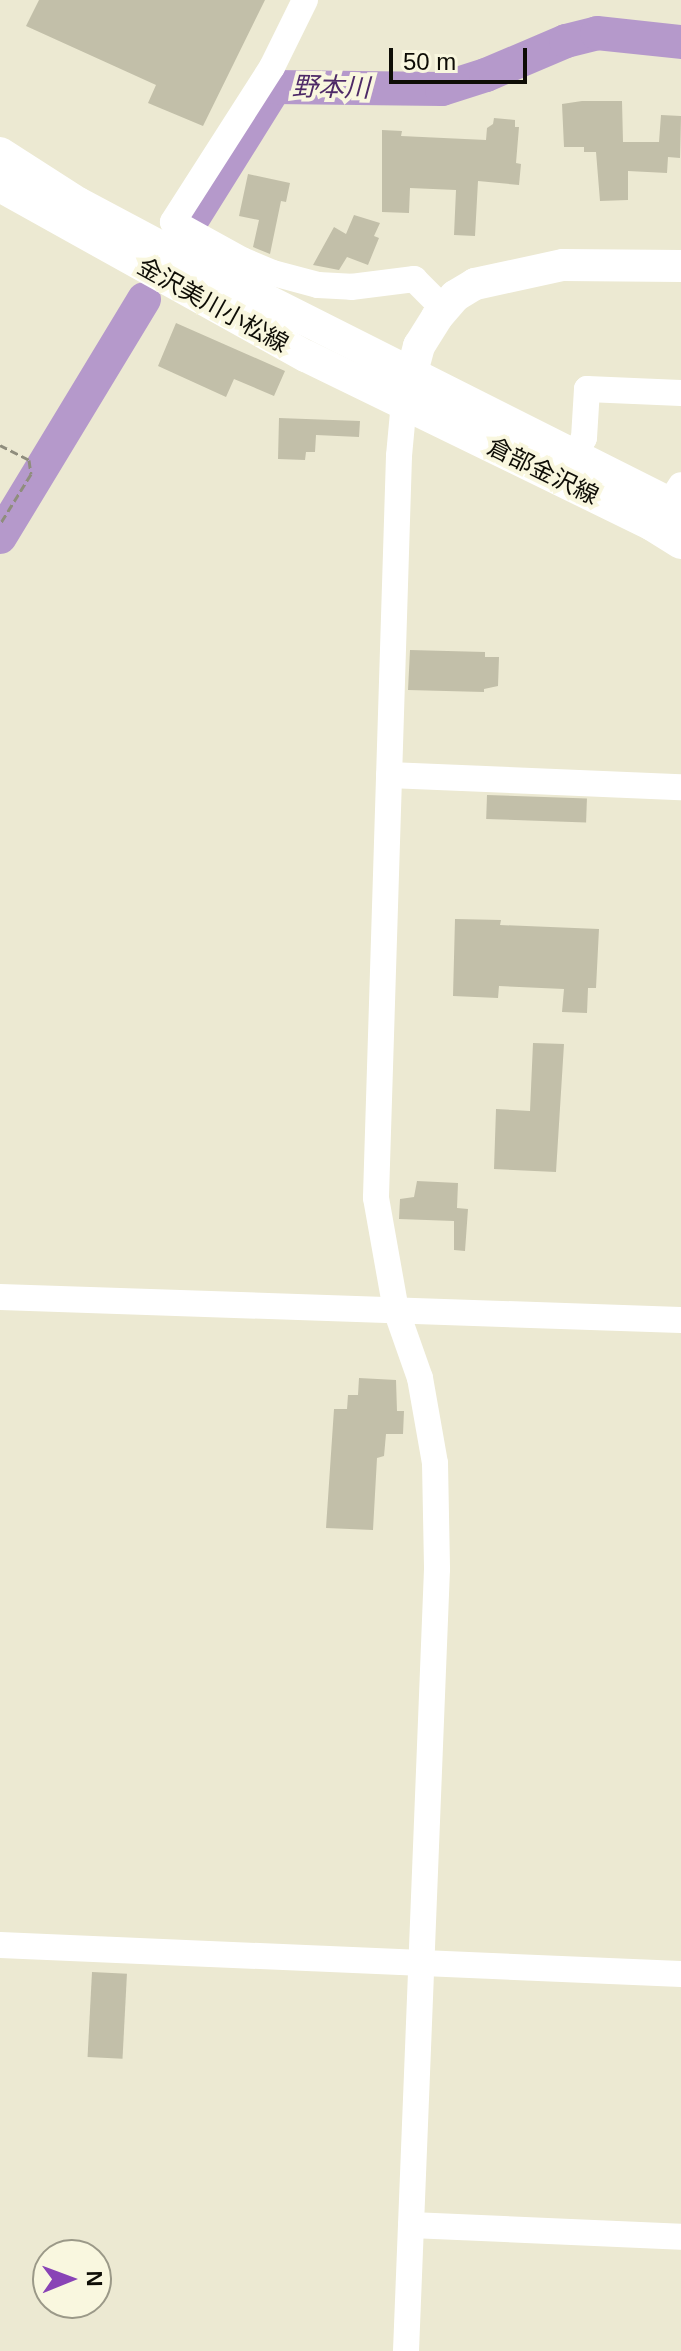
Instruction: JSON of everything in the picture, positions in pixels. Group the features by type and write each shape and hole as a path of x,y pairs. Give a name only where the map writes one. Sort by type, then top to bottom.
{"main road":[{"name":"金沢美川小松線","path":"0,153 78,203 408,387"},
{"name":"金沢美川小松線","path":"0,186 293,349 408,387"},
{"path":"408,387 419,346 455,296 475,284 563,265 681,266"},
{"name":"倉部金沢線","path":"408,387 677,499"},
{"name":"倉部金沢線","path":"408,387 681,543"}],"street":[{"path":"305,0 272,67 173,222 252,265 318,285 351,287 414,279 444,309"},
{"path":"406,2351 437,1569 435,1463 420,1378 396,1310 376,1198 389,775 408,387"},
{"path":"575,454 584,438 587,389 681,393"},
{"path":"389,775 681,787"},
{"path":"0,1297 681,1320"},
{"path":"0,1945 681,1974"},
{"path":"411,2225 681,2237"}],"path":[{"path":"0,445 29,460 31,474 0,524"}],"building":[{"path":"39,0 265,0 203,126 148,103 156,85 26,26"},
{"path":"622,101 623,142 659,142 661,115 681,116 680,158 668,157 667,173 628,171 628,200 600,201 596,152 584,152 584,147 564,147 562,104"},
{"path":"494,118 515,120 515,127 519,127 516,163 521,164 519,185 478,181 475,236 454,235 456,190 410,188 409,213 382,212 382,130 402,131 401,136 486,140 487,128 493,124"},
{"path":"248,174 290,183 286,202 281,201 270,254 253,247 259,220 239,216"},
{"path":"354,215 380,223 374,236 379,238 368,265 347,257 339,270 313,265 334,227 346,234"},
{"path":"176,323 285,371 274,396 234,379 226,397 158,366"},
{"path":"279,418 360,421 359,437 316,435 315,452 306,452 305,460 278,459"},
{"path":"410,650 485,652 485,657 499,657 498,686 484,689 484,692 408,690"},
{"path":"487,795 587,798 586,822 486,819"},
{"path":"455,919 501,920 500,925 599,929 596,988 588,988 587,1013 562,1012 564,989 499,986 498,998 453,996"},
{"path":"533,1043 564,1044 556,1172 494,1169 496,1109 530,1111"},
{"path":"417,1181 458,1183 457,1208 468,1209 465,1251 454,1250 454,1221 399,1219 400,1199 414,1197"},
{"path":"359,1378 396,1380 397,1411 404,1411 403,1434 386,1434 384,1456 377,1458 373,1530 326,1528 334,1409 347,1409 348,1395 358,1395"},
{"path":"92,1972 127,1974 123,2059 88,2057"}],"waterway":[{"name":"野本川","path":"190,223 275,87 442,89 486,75 566,41 597,33 681,42"},
{"name":"野本川","path":"0,537 144,299"}]}
